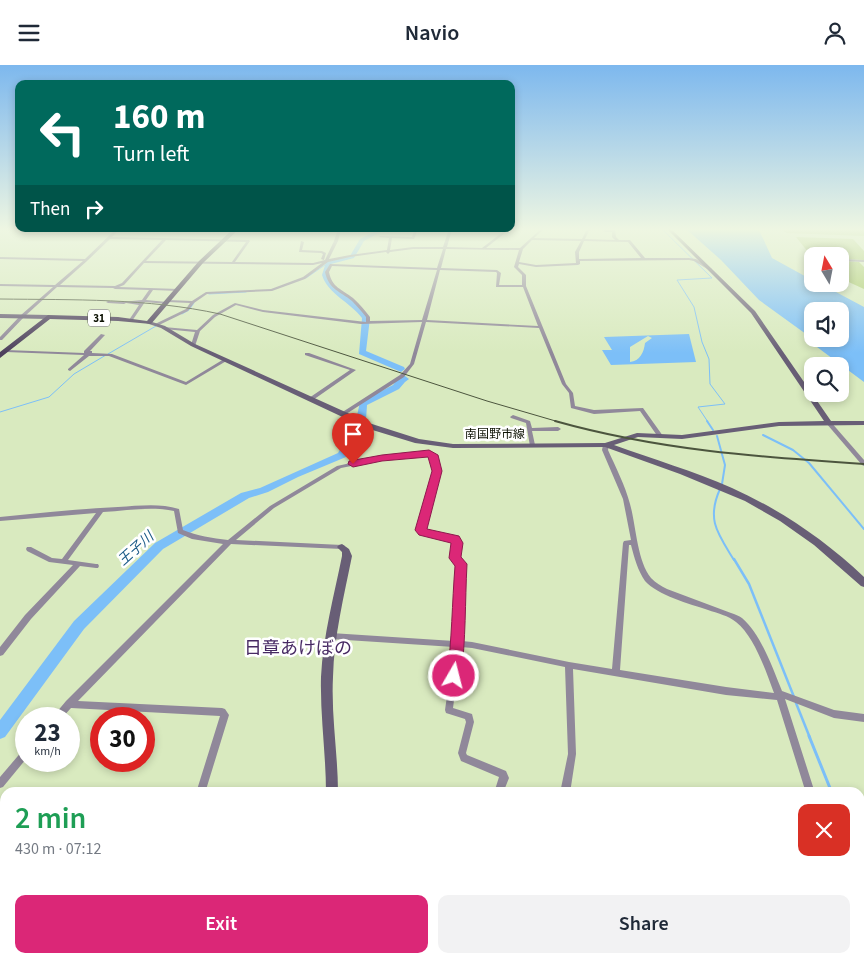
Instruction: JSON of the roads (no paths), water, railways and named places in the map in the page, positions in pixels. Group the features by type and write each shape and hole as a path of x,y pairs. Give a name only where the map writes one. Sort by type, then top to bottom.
{"main road":[{"path":"157,325 168,302 195,270"},
{"path":"714,272 753,312 832,422"},
{"path":"0,316 48,317"},
{"path":"3,353 48,317"},
{"name":"31","path":"48,317 131,320 157,325"},
{"name":"南国野市線","path":"157,325 193,345 369,426 430,443 453,446 606,445 626,437 660,435 696,436 779,424 864,423"},
{"path":"606,445 705,480 747,499 806,534 864,583"}],"street":[{"path":"0,339 75,270"},
{"path":"111,288 121,285 135,270"},
{"path":"157,325 187,310 193,302 206,293 272,290 318,270"},
{"path":"327,270 330,283 336,290 356,303 368,317 368,323"},
{"path":"343,414 408,371 414,361 438,270"},
{"path":"476,270 497,271 499,273 497,285 524,286"},
{"path":"519,270 524,275 524,286 564,384 571,393 573,407 594,412 641,409 660,435"},
{"path":"710,270 714,272"},
{"path":"0,285 178,290"},
{"path":"282,285 286,286 286,289"},
{"path":"131,320 151,290"},
{"path":"108,302 193,302"},
{"path":"193,345 198,331 214,316 233,304 263,311 368,323 424,321 540,327"},
{"path":"157,325 198,331"},
{"path":"70,370 103,335"},
{"path":"3,353 88,352 110,355 186,384 226,360"},
{"path":"307,354 354,370 311,399"},
{"path":"513,417 528,422 532,445"},
{"path":"832,422 864,464"},
{"path":"529,430 558,429"},
{"path":"606,445 605,450 627,504 642,568 649,581 662,589 729,614 745,624 757,641 780,695 809,787"},
{"path":"66,707 230,542 272,507 339,467 382,458 429,453 432,455 437,471 421,530 423,533 455,539 457,543 455,558 461,564 456,625 458,643 449,710 469,717 470,721 462,753 464,758 503,774 504,778 500,787"},
{"path":"0,519 67,511 143,507 174,509 177,511 182,533 230,542 342,547 346,551 347,557 331,636 326,679 332,787"},
{"path":"64,561 101,510"},
{"path":"616,671 626,543 635,542"},
{"path":"29,549 48,559 96,566"},
{"path":"0,653 28,617 78,563"},
{"path":"331,636 458,643 569,665 616,671 716,689 780,695 834,714 864,718"},
{"path":"566,787 572,754 569,665"},
{"path":"69,704 222,712 225,715 202,787"},
{"path":"0,784 15,766"}],"water":[{"path":"730,270 794,270 804,276 804,293 838,293 864,307 864,382 849,371 849,357 830,357 817,347 849,347 849,302 804,302 804,332 759,300"},
{"path":"689,334 696,362 611,365 602,350 612,350 604,337","holes":["648,336 652,338 645,343 639,358 630,362 630,347"]}],"waterway":[{"path":"306,278 318,270"},
{"name":"王子川","path":"326,270 325,275 331,287 352,302 366,318 365,323"},
{"path":"704,270 712,278 677,280 694,307 702,342 709,359 710,384 725,404 698,407 708,422"},
{"path":"209,294 246,292"},
{"path":"182,314 189,310 194,303"},
{"name":"王子川","path":"365,324 362,352 401,369"},
{"path":"108,354 156,326"},
{"path":"0,412 49,397 74,374 106,355"},
{"name":"王子川","path":"361,420 363,404 396,387 402,379 405,379"},
{"path":"707,421 713,430"},
{"name":"王子川","path":"0,732 79,625 159,546 245,495 264,490 342,455 358,427"},
{"path":"763,435 793,450 809,463 864,529"},
{"path":"717,436 725,465 722,484"},
{"path":"720,489 716,500 714,518 719,534 734,560"},
{"path":"734,559 749,584 794,697"},
{"path":"796,703 810,738"},
{"path":"809,736 830,787"}],"railway":[{"path":"0,299 138,302 220,314 487,401 559,422"},
{"path":"555,421 593,431 670,446 746,455 864,464"}],"district":[{"name":"日章あけぼの","path":"298,648"}]}
